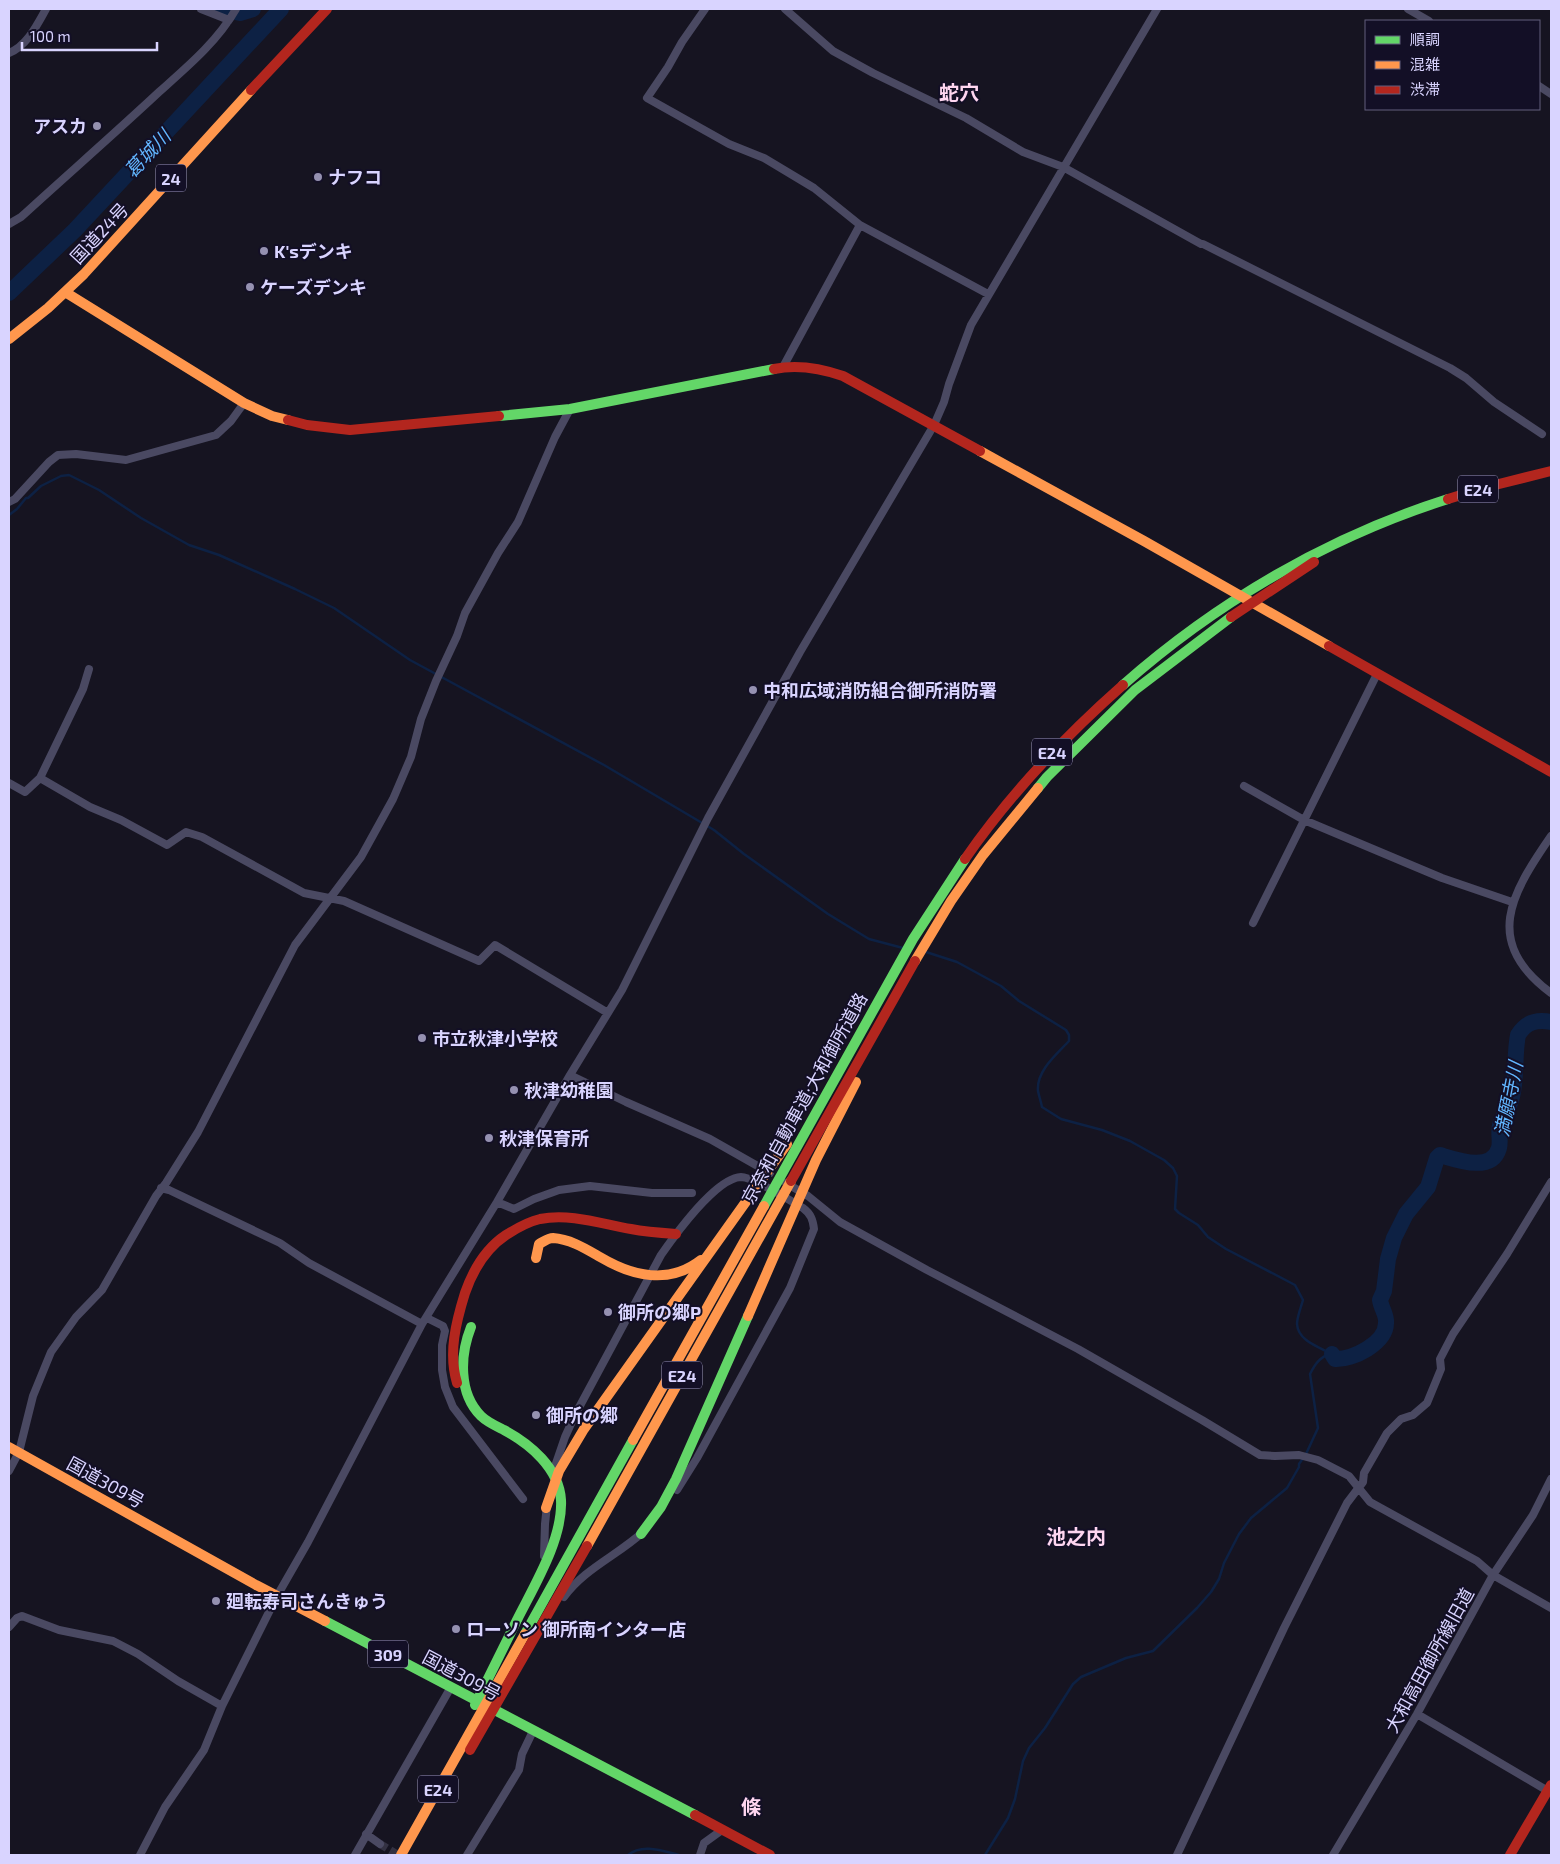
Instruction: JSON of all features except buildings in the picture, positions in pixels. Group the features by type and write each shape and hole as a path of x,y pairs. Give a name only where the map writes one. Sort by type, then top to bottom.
{"main road":[{"name":"国道24号","path":"9,339 49,309 96,261 281,56 327,9"},
{"path":"65,292 156,350 244,402 272,416 307,425 350,430 570,408 783,367 819,368 844,376 1144,541 1551,772"},
{"name":"京奈和自動車道;大和御所道路","path":"408,1855 475,1724 767,1196 908,947 940,894 968,853 1036,768 1072,731 1146,662 1226,604 1271,576 1317,551 1407,512 1516,478 1551,471"},
{"name":"京奈和自動車道;大和御所道路","path":"475,1724 586,1547 778,1202 951,900 1016,814 1053,771 1135,690 1220,625 1277,586 1327,554 1407,512"},
{"path":"641,1534 662,1507 676,1479 816,1160 930,936"},
{"path":"546,1508 556,1478 573,1445 804,1120 815,1112"},
{"path":"400,1855 475,1724 538,1579 559,1524 560,1490 550,1467 542,1457 519,1439 482,1417 472,1408 462,1394 455,1379 453,1345 473,1272 493,1244 512,1230 523,1224 552,1217 582,1219 655,1233 676,1234"},
{"path":"582,1219 563,1222 544,1232 535,1245 536,1258 539,1244 546,1239 556,1239 573,1244 616,1268 641,1276 664,1276 682,1272 699,1262 714,1247"},
{"path":"471,1327 464,1355 463,1377 469,1397 482,1417"},
{"name":"国道309号","path":"9,1447 277,1596 770,1855"},
{"path":"1510,1855 1550,1788"}],"street":[{"path":"9,53 14,51 36,30 46,9"},
{"path":"201,9 229,20"},
{"path":"9,224 21,217 110,138 204,50 236,9"},
{"path":"706,9 682,42 647,98 729,144 764,158 814,188 860,225 988,294"},
{"path":"785,9 832,51 872,73 966,118 1023,152 1063,167 1201,244 1450,368 1466,378 1494,402 1542,434"},
{"path":"140,1855 165,1806 204,1750 222,1706 277,1596 308,1542 425,1321 497,1202 570,1074 622,990 708,818 805,644 934,425 971,325 988,294 1157,9"},
{"path":"1408,9 1427,20"},
{"path":"1540,87 1551,94"},
{"path":"783,367 860,225"},
{"path":"9,502 15,499 49,462 58,455 76,454 126,460 216,435 231,421 244,402"},
{"path":"9,1471 19,1452 33,1396 51,1352 76,1317 102,1290 161,1188 198,1132 295,945 361,856 393,799 411,757 420,719 457,636 465,613 498,553 518,522 555,437 570,408"},
{"path":"9,783 25,792 40,778 83,689 89,669"},
{"path":"1253,923 1378,674"},
{"path":"40,778 90,807 121,820 167,844 186,832 202,837 304,893 344,901 479,961 495,945 608,1013"},
{"path":"1244,786 1304,820 1442,878 1512,902"},
{"path":"1551,836 1512,902 1508,927 1519,960 1539,984 1551,993"},
{"path":"570,1074 710,1140 808,1196 840,1222 1078,1349 1260,1455 1299,1455 1318,1460 1349,1476 1370,1502 1477,1561 1493,1575 1551,1608"},
{"path":"480,1703 536,1596 543,1571 546,1508 555,1466 569,1430 662,1255 676,1234 712,1194 732,1179 742,1177 752,1180 803,1208 813,1220 814,1229 790,1288 697,1458 665,1508 641,1534 573,1586 558,1606 498,1713"},
{"path":"1177,1855 1284,1628 1347,1503 1363,1482 1364,1473 1387,1433 1401,1419 1413,1415 1428,1403 1441,1369 1440,1359 1452,1334 1507,1254 1551,1182"},
{"path":"497,1202 514,1209 559,1190 590,1186 652,1193 692,1193"},
{"path":"161,1188 169,1190 280,1243 309,1263 425,1321 443,1326 445,1331 442,1345 442,1370 445,1387 453,1407 523,1500"},
{"name":"大和高田御所線旧道","path":"1333,1855 1418,1714 1493,1575 1533,1515 1551,1480"},
{"path":"544,1555 550,1568 561,1576 573,1578 584,1576"},
{"path":"9,1627 17,1618 22,1616 59,1630 113,1642 138,1654 178,1681 222,1706"},
{"path":"355,1855 451,1687"},
{"path":"1418,1714 1550,1788"},
{"path":"467,1855 519,1770 522,1754 533,1731"},
{"path":"700,1855 704,1843 722,1830"},
{"path":"366,1834 380,1844"}],"waterway":[{"path":"221,9 240,13 253,9"},
{"name":"葛城川","path":"9,293 75,230 281,9"},
{"path":"9,515 41,486 61,476 69,475 99,490 141,518 189,545 219,555 334,608 410,660 604,765 714,830 744,854 828,914 869,939 903,948"},
{"path":"926,952 957,962 1001,986 1019,1001 1066,1030 1069,1035 1069,1041 1048,1063 1040,1077 1038,1091 1042,1107 1061,1119 1102,1130 1130,1141 1164,1160 1173,1168 1177,1176 1175,1209 1198,1225 1208,1237 1226,1249 1295,1285 1303,1300 1298,1315 1298,1330 1310,1343 1332,1354"},
{"name":"満願寺川","path":"1332,1354 1335,1359 1351,1357 1367,1349 1381,1337 1385,1330 1386,1320 1380,1300 1384,1291 1388,1259 1394,1238 1406,1214 1428,1187 1437,1158 1440,1155 1473,1163 1482,1163 1495,1156 1500,1145 1500,1125 1511,1101 1514,1089 1518,1035 1528,1024 1541,1021 1551,1022"},
{"path":"985,1855 1008,1818 1015,1799 1023,1761 1029,1748 1045,1728 1073,1684 1081,1677 1126,1658 1153,1651 1211,1592 1219,1579 1224,1563 1239,1534 1251,1518 1287,1488 1318,1428 1310,1374 1318,1361 1330,1354"},
{"path":"628,1855 640,1849 660,1850 679,1855"}],"tunnel":[{"path":"380,1844 398,1855"}],"traffic: fast":[{"path":"499,416 570,409 774,369"},
{"path":"1123,685 1197,626 1276,575 1360,532 1403,514 1448,499"},
{"path":"1038,788 1135,690 1231,617"},
{"path":"764,1206 913,939 965,859"},
{"path":"641,1534 661,1507 676,1479 748,1316"},
{"path":"471,1327 463,1361 463,1373 468,1396 481,1416 524,1442 542,1458 555,1478 561,1500 557,1530 546,1562 475,1705"},
{"path":"525,1634 633,1440"},
{"path":"325,1621 695,1815"}],"traffic: slow":[{"path":"9,339 48,308 84,274 251,90"},
{"path":"65,292 244,403 272,416 288,420"},
{"path":"980,451 1329,646"},
{"path":"915,961 951,901 983,855 1038,788"},
{"path":"748,1316 816,1160 856,1082"},
{"path":"546,1508 559,1471 584,1429 787,1144"},
{"path":"587,1546 791,1181"},
{"path":"633,1440 764,1206"},
{"path":"536,1258 539,1244 553,1238 566,1240 578,1245 625,1269 651,1275 676,1273 689,1268 701,1260"},
{"path":"9,1447 256,1585 325,1621"},
{"path":"401,1855 525,1634"}],"traffic: jam":[{"path":"251,90 327,9"},
{"path":"774,369 809,368 843,376 980,451"},
{"path":"288,420 307,425 350,430 499,416"},
{"path":"1448,499 1551,471"},
{"path":"1231,617 1314,562"},
{"path":"1329,646 1551,772"},
{"path":"965,859 1000,812 1038,768 1079,725 1123,685"},
{"path":"791,1181 915,961"},
{"path":"457,1383 454,1372 453,1349 456,1326 465,1293 472,1276 486,1253 506,1235 535,1220 563,1217 642,1231 676,1234"},
{"path":"470,1750 587,1546"},
{"path":"1510,1855 1551,1785"},
{"path":"695,1815 770,1855"}],"place":[{"name":"アスカ","path":"97,126"},
{"name":"ナフコ","path":"318,177"},
{"name":"K'sデンキ","path":"264,251"},
{"name":"ケーズデンキ","path":"250,287"},
{"name":"中和広域消防組合御所消防署","path":"753,690"},
{"name":"市立秋津小学校","path":"422,1038"},
{"name":"秋津幼稚園","path":"514,1090"},
{"name":"秋津保育所","path":"489,1138"},
{"name":"御所の郷P","path":"608,1312"},
{"name":"御所の郷","path":"536,1415"},
{"name":"廻転寿司さんきゅう","path":"216,1601"},
{"name":"ローソン 御所南インター店","path":"456,1629"}],"district":[{"name":"蛇穴","path":"959,92"},
{"name":"池之内","path":"1076,1536"},
{"name":"條","path":"751,1806"}]}
